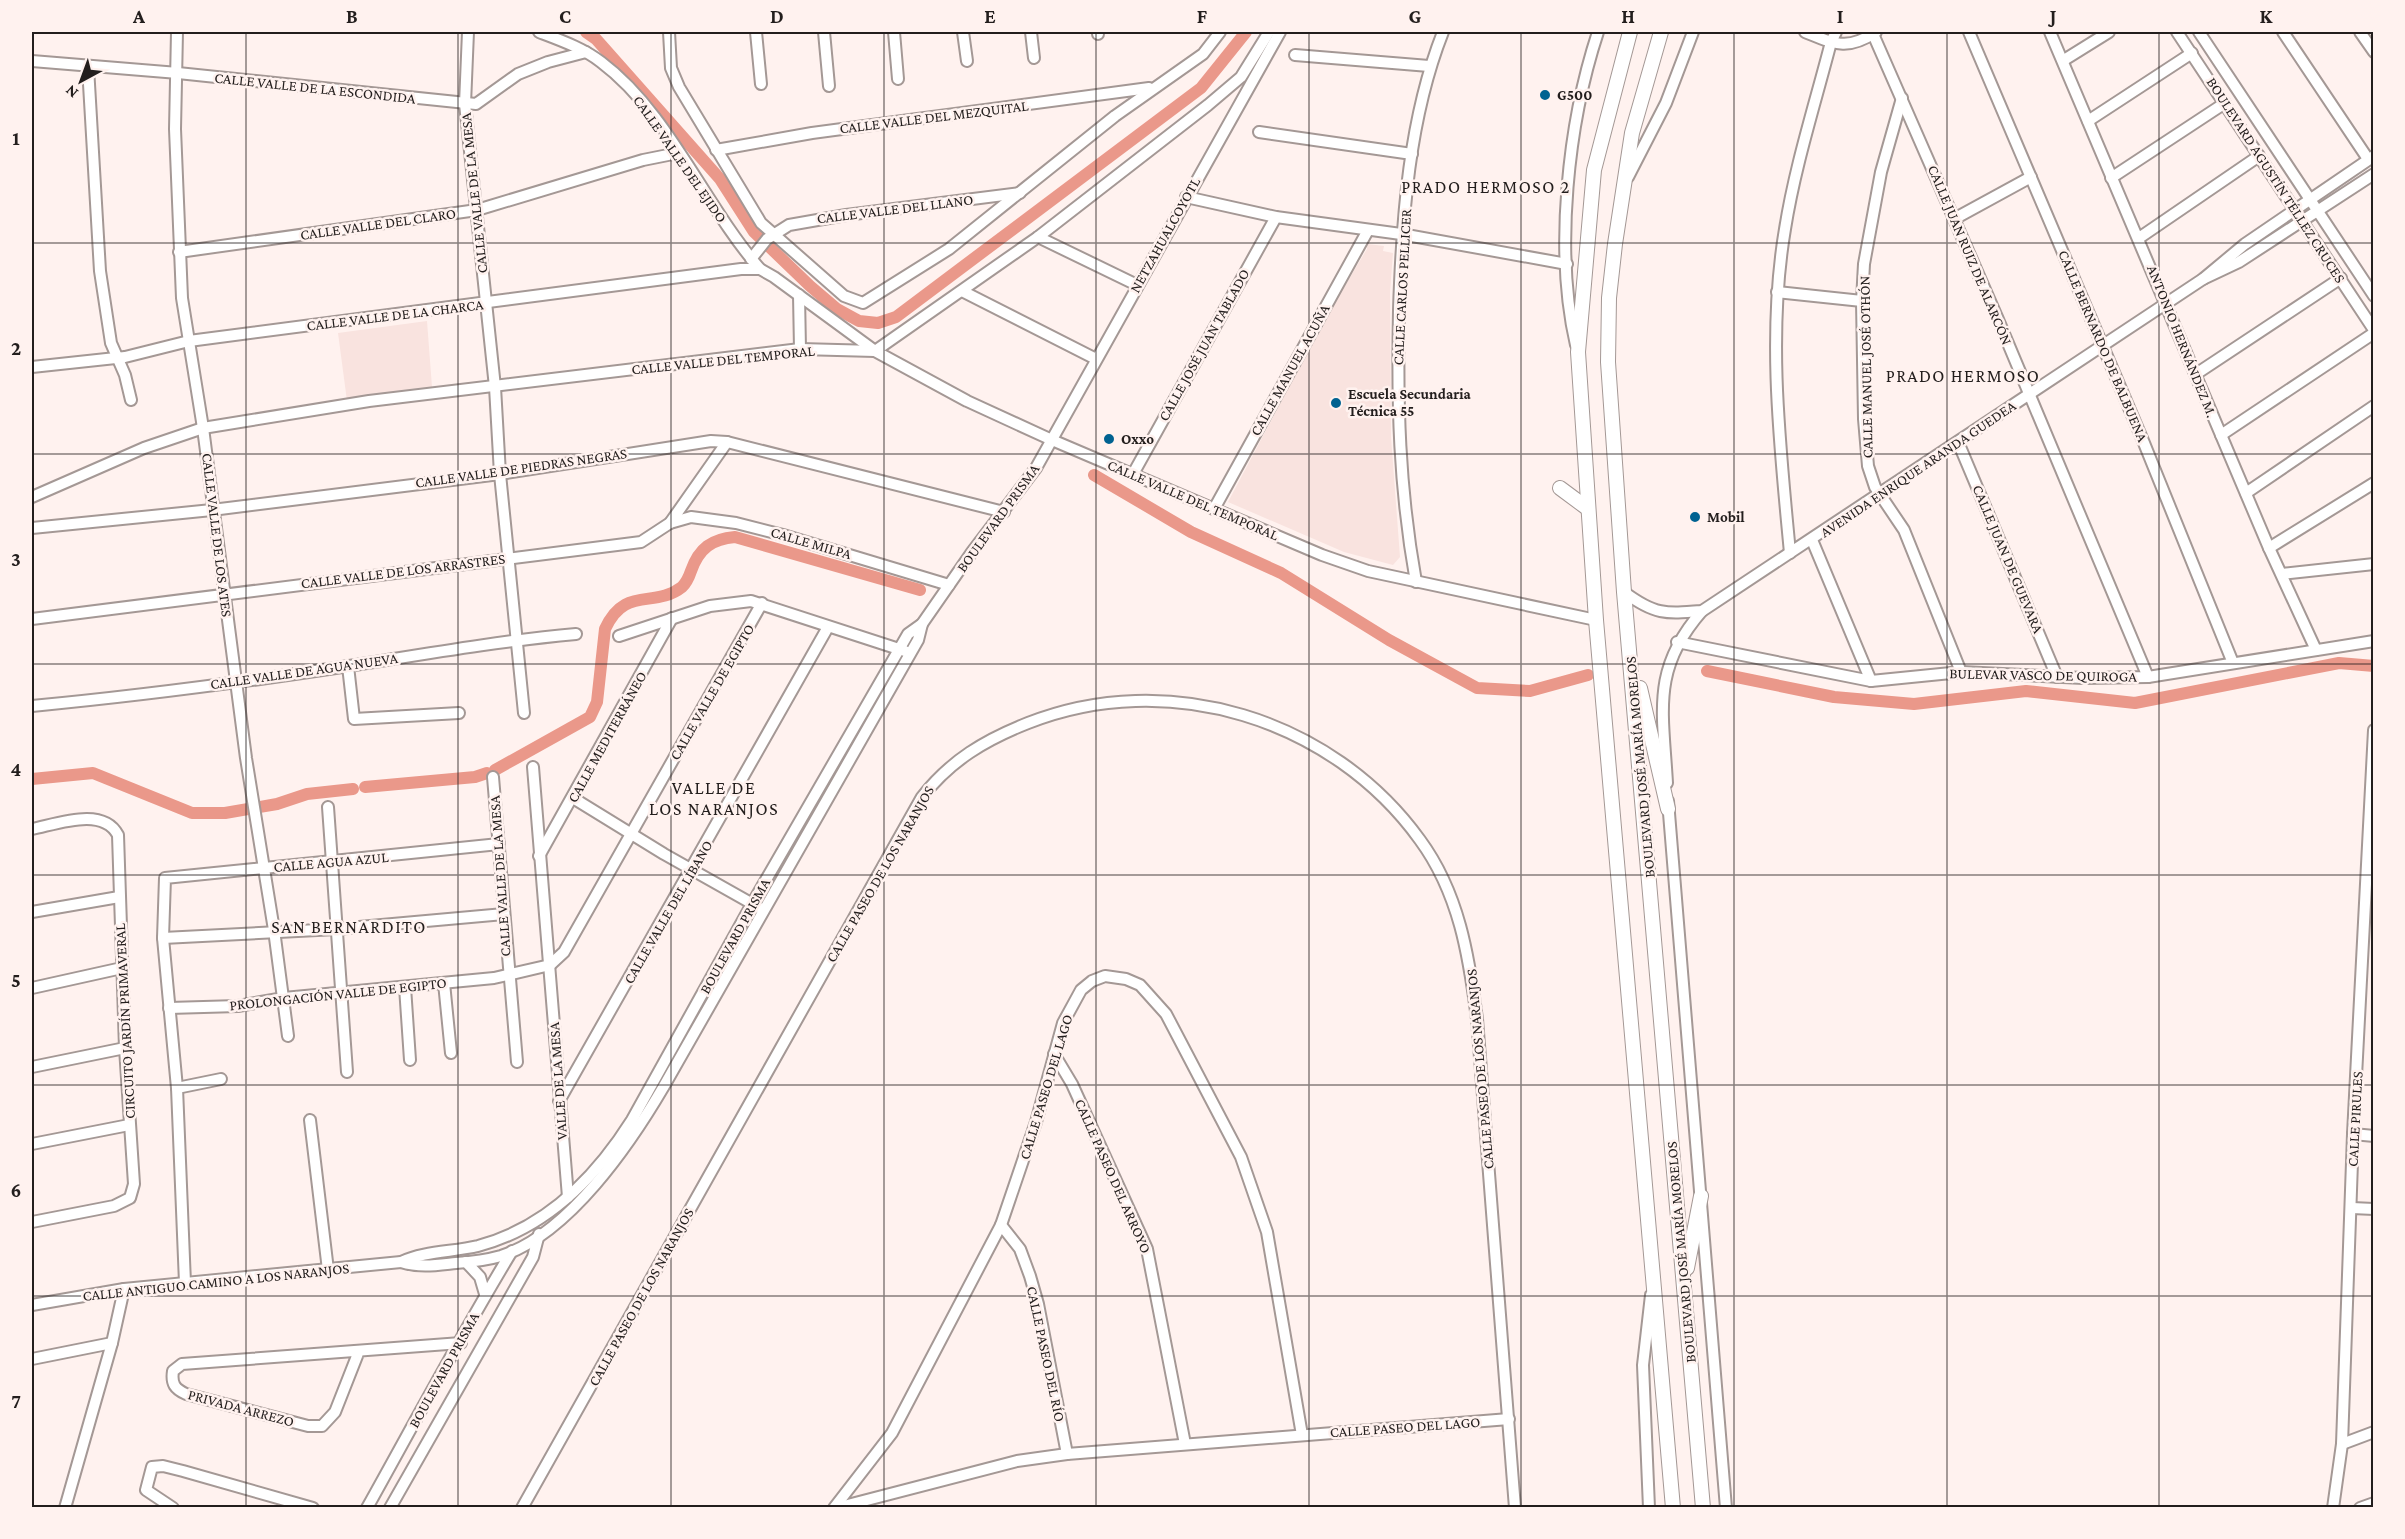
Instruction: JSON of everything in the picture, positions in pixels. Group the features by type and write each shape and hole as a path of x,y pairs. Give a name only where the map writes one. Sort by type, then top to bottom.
{"main road":[{"name":"BOULEVARD JOSÉ MARÍA MORELOS","path":"1630,32 1594,170 1578,352 1596,620 1673,1508"},
{"name":"BOULEVARD JOSÉ MARÍA MORELOS","path":"1661,32 1632,133 1615,244 1608,333 1624,592 1703,1508"},
{"path":"1560,488 1587,508"},
{"path":"1628,639 1668,809"},
{"path":"1684,1285 1701,1196"}],"street":[{"name":"CALLE VALLE DE LOS ATES","path":"177,32 178,73 175,129 182,298 203,428 212,510 257,832 265,868 288,1036"},
{"name":"CALLE VALLE DE LA MESA","path":"468,32 465,104 495,387 500,474 524,713"},
{"name":"CALLE VALLE DEL EJIDO","path":"539,32 586,52 628,87 760,269 875,351"},
{"path":"669,32 671,68 685,99 761,223 844,296 863,303 950,249 1153,87 1203,54 1220,32"},
{"path":"756,32 761,84"},
{"path":"824,32 829,86"},
{"path":"894,32 898,79"},
{"path":"963,32 967,61"},
{"path":"1031,32 1034,58"},
{"path":"875,351 1038,237 1227,89 1252,62 1269,32"},
{"name":"NETZAHUALCOYOTL","path":"1052,440 1280,32"},
{"name":"CALLE CARLOS PELLICER","path":"1416,582 1401,482 1397,412 1401,234 1412,154 1429,66 1443,32"},
{"path":"1578,352 1569,314 1568,191 1571,149 1598,32"},
{"path":"1626,180 1666,103 1693,32"},
{"path":"1805,32 1831,42 1849,45 1875,33"},
{"path":"1790,553 1781,456 1777,292 1793,186 1831,42 1836,32"},
{"name":"CALLE BERNARDO DE BALBUENA","path":"1969,32 2233,663"},
{"name":"ANTONIO HERNÁNDEZ M.","path":"2050,32 2064,60 2111,178 2139,238 2268,548 2316,650"},
{"path":"2064,60 2109,32"},
{"name":"BOULEVARD AGUSTÍN TÉLLEZ CRUCES","path":"2177,32 2341,278 2373,331"},
{"path":"2283,32 2371,158"},
{"path":"2360,32 2373,52"},
{"name":"CALLE JUAN RUIZ DE ALARCÓN","path":"1875,33 2148,677"},
{"name":"BOULEVARD AGUSTÍN TÉLLEZ CRUCES","path":"2205,34 2373,296"},
{"name":"CALLE VALLE DE LA ESCONDIDA","path":"32,62 178,73 476,104 518,74 532,67 586,52"},
{"path":"2088,121 2192,53"},
{"path":"1295,55 1429,66"},
{"path":"88,67 96,240 111,343 131,400"},
{"name":"CALLE VALLE DEL MEZQUITAL","path":"716,150 812,134 1153,87"},
{"name":"CALLE MANUEL JOSÉ OTHÓN","path":"1902,98 1881,172 1864,264 1862,301 1864,419 1868,466 1875,487 1904,530 1961,672"},
{"path":"2111,178 2224,103"},
{"path":"1259,132 1412,154"},
{"name":"CALLE VALLE DEL CLARO","path":"179,252 477,210 643,160 678,153"},
{"path":"2139,238 2259,156"},
{"name":"AVENIDA ENRIQUE ARANDA GUEDEA","path":"1624,592 1646,609 1670,614 1702,611 2029,396 2165,302 2203,279 2245,244 2371,158"},
{"name":"AVENIDA ENRIQUE ARANDA GUEDEA","path":"2203,279 2220,273 2303,223 2373,174"},
{"path":"1954,219 2031,177"},
{"name":"CALLE VALLE DEL LLANO","path":"772,234 789,225 812,220 1020,193"},
{"path":"1186,197 1276,217 1401,234 1567,264"},
{"name":"CALLE JOSÉ JUAN TABLADO","path":"1133,474 1276,217"},
{"name":"CALLE MANUEL ACUÑA","path":"1214,509 1367,231"},
{"path":"751,259 772,234"},
{"path":"1038,237 1137,285"},
{"name":"CALLE VALLE DE LA CHARCA","path":"32,368 117,357 189,341 741,269 760,269"},
{"path":"2196,374 2341,278"},
{"path":"962,291 1096,359"},
{"path":"1777,292 1862,301"},
{"path":"799,295 800,349"},
{"path":"2221,435 2373,331"},
{"name":"CALLE VALLE DEL TEMPORAL","path":"32,497 144,448 203,428 369,401 800,349 875,351 967,401 1052,440 1322,555 1368,571 1596,620"},
{"path":"2246,493 2373,406"},
{"name":"BOULEVARD PRISMA","path":"390,1508 533,1257 539,1235 539,1220 568,1197 613,1150 899,648 908,634 922,624 1036,468 1052,440"},
{"name":"CALLE VALLE DE PIEDRAS NEGRAS","path":"32,528 212,510 500,474 711,441 727,442 1004,512"},
{"name":"CALLE VALLE DE LOS ARRASTRES","path":"32,619 641,542 670,523 727,442"},
{"name":"CALLE JUAN DE GUEVARA","path":"1958,442 2057,676"},
{"path":"2268,548 2373,483"},
{"name":"CALLE MILPA","path":"670,523 691,518 736,524 794,538 949,585"},
{"path":"1812,540 1870,681"},
{"path":"2282,574 2373,564"},
{"path":"619,636 727,602 762,603 828,627 899,648 910,654"},
{"name":"CALLE VALLE DE EGIPTO","path":"549,965 564,952 762,603"},
{"name":"BOULEVARD JOSÉ MARÍA MORELOS","path":"1702,611 1677,642 1666,673 1663,704 1668,809 1726,1508"},
{"name":"CALLE MEDITERRÁNEO","path":"539,856 672,618"},
{"name":"BOULEVARD PRISMA","path":"539,1235 572,1208 621,1156 664,1086 918,640 922,624"},
{"name":"CALLE VALLE DEL LÍBANO","path":"559,1101 828,627"},
{"name":"CALLE VALLE DE AGUA NUEVA","path":"32,706 125,697 517,640 576,634"},
{"name":"BULEVAR VASCO DE QUIROGA","path":"1677,642 1870,681 1961,672 2119,679 2148,677 2373,641"},
{"path":"348,666 354,719 459,713"},
{"name":"CALLE PASEO DE LOS NARANJOS","path":"522,1508 922,797 938,776 964,754 996,735 1043,717 1089,704 1139,699 1183,701 1234,711 1280,727 1317,747 1356,774 1393,808 1420,840 1442,875 1457,912 1469,957 1477,1019 1515,1508"},
{"name":"CALLE PIRULES","path":"2333,1508 2342,1444 2353,1134 2368,953 2373,730"},
{"name":"VALLE DE LA MESA","path":"533,767 568,1197"},
{"name":"CALLE VALLE DE LA MESA","path":"492,777 499,844 507,975 517,1062"},
{"path":"573,798 763,910"},
{"path":"328,807 347,1072"},
{"name":"CIRCUITO JARDÍN PRIMAVERAL","path":"32,829 83,820 107,821 114,828 119,843 125,1048 135,1184 130,1198 114,1206 32,1222"},
{"name":"CALLE AGUA AZUL","path":"163,938 165,878 333,863 499,844"},
{"path":"32,912 120,897"},
{"path":"185,1283 177,1088 163,938 337,928 504,914"},
{"name":"PROLONGACIÓN VALLE DE EGIPTO","path":"169,1008 238,1006 284,998 444,983 507,975 549,965"},
{"path":"32,988 122,968"},
{"name":"CALLE PASEO DEL LAGO","path":"835,1508 892,1432 1001,1225 1036,1122 1063,1023 1081,990 1092,981 1105,976 1126,979 1140,985 1166,1014 1241,1157 1267,1232 1302,1434"},
{"path":"444,983 451,1053"},
{"path":"405,987 410,1060"},
{"path":"32,1067 125,1048"},
{"name":"CALLE PASEO DEL ARROYO","path":"1054,1054 1072,1084 1147,1249 1185,1444"},
{"path":"177,1088 221,1079"},
{"path":"310,1120 328,1270"},
{"path":"32,1144 129,1125"},
{"path":"2353,1134 2373,1136"},
{"path":"2352,1208 2373,1209"},
{"name":"CALLE ANTIGUO CAMINO A LOS NARANJOS","path":"32,1305 124,1289 402,1262 412,1257 488,1243 539,1220"},
{"name":"CALLE PASEO DEL RÍO","path":"1001,1225 1020,1249 1032,1285 1067,1454"},
{"name":"BOULEVARD PRISMA","path":"366,1508 461,1343 485,1294 512,1251 518,1231"},
{"name":"CALLE ANTIGUO CAMINO A LOS NARANJOS","path":"402,1262 414,1266 465,1262 512,1251 539,1235"},
{"path":"465,1262 480,1277 485,1294"},
{"path":"1649,1508 1643,1365 1652,1286"},
{"path":"65,1508 112,1343 124,1289"},
{"path":"32,1359 112,1343"},
{"name":"PRIVADA ARREZO","path":"359,1351 335,1412 322,1426 308,1426 186,1394 175,1388 172,1383 173,1371 182,1364 461,1343"},
{"name":"CALLE PASEO DEL LAGO","path":"835,1508 1017,1461 1067,1454 1509,1419"},
{"path":"2342,1444 2373,1432"},
{"path":"173,1508 146,1490 152,1467 163,1466 278,1502 313,1508"},
{"path":"2360,1508 2373,1503"}],"shaded area":[{"name":"Escuela Secundaria Técnica 55","path":"1367,244 1384,246 1383,251 1393,253 1390,292 1391,437 1400,557 1393,565 1344,552 1228,502 1326,317 1367,249"},
{"path":"427,321 432,387 347,401 338,333"}],"waterway":[{"path":"586,32 596,39 720,179 754,232 837,309 859,321 878,323 896,317 1201,88 1246,32"},
{"path":"1094,475 1191,532 1281,573 1389,640 1477,688 1530,691 1588,675"},
{"path":"495,770 590,717 597,702 605,629 613,615 631,602 661,597 682,587 702,551 720,540 735,537 920,590"},
{"path":"1707,671 1834,697 1914,704 2026,691 2135,703 2339,663 2374,666"},
{"path":"32,779 93,773 192,813 225,813 277,804 307,794 353,789"},
{"path":"365,787 475,777 487,773"}],"place":[{"name":"G500","path":"1545,95"},
{"name":"Escuela Secundaria Técnica 55","path":"1336,403"},
{"name":"Oxxo","path":"1109,439"},
{"name":"Mobil","path":"1695,517"}],"district":[{"name":"PRADO HERMOSO 2","path":"1486,187"},
{"name":"PRADO HERMOSO","path":"1963,376"},
{"name":"VALLE DE LOS NARANJOS","path":"714,798"},
{"name":"SAN BERNARDITO","path":"349,927"}]}
